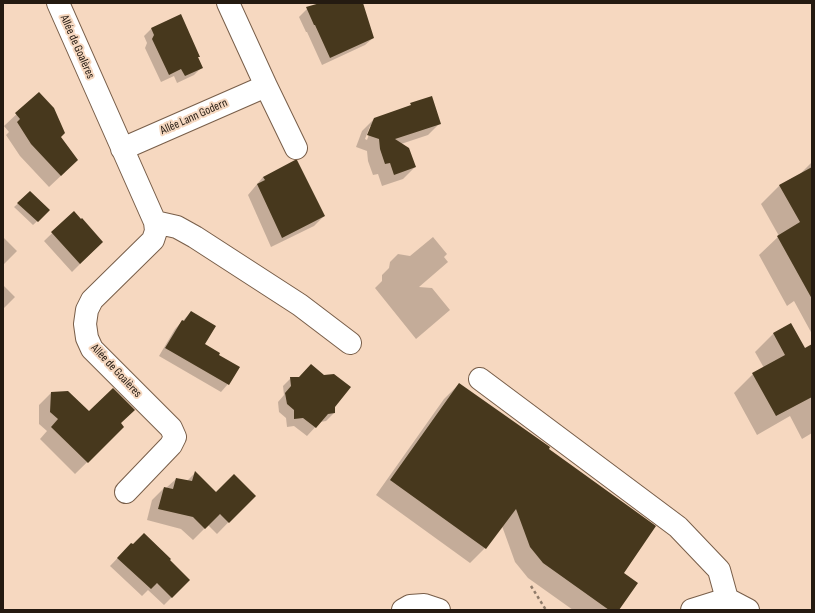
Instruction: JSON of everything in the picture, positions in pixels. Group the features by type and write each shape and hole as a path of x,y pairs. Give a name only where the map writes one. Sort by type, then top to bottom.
{"street":[{"name":"Allée de Goalères","path":"58,3 155,222 156,231 153,240 92,300 87,310 85,324 87,338 92,349 171,428 175,437 172,445 126,492"},
{"path":"228,3 296,148"},
{"name":"Allée Lann Godern","path":"122,149 266,86"},
{"path":"155,222 177,227 195,237 300,305 350,343"},
{"path":"480,379 678,527 719,570 726,599"},
{"path":"692,610 726,599 748,610"},
{"path":"403,610 410,606 424,605 438,610"}],"path":[{"path":"531,586 546,610"}],"building":[{"path":"320,3 363,3 374,38 330,58 306,7"},
{"path":"181,14 200,57 198,57 203,68 185,76 181,69 169,75 152,39 154,35 151,28"},
{"path":"39,92 54,108 65,133 61,137 78,160 61,176 31,144 17,122 20,119 15,113"},
{"path":"432,96 441,124 395,139 409,148 416,167 394,175 390,163 385,164 380,149 379,139 367,135 374,118 411,105 410,103"},
{"path":"297,160 325,216 282,238 257,184 265,180 263,177"},
{"path":"812,167 812,299 777,236 800,222 779,185"},
{"path":"30,191 50,210 38,222 17,203"},
{"path":"74,211 103,242 80,264 51,232"},
{"path":"191,311 216,326 205,344 220,353 219,355 240,367 229,385 165,348 182,320 184,321"},
{"path":"791,323 805,348 812,344 812,397 776,416 752,373 785,355 773,333"},
{"path":"311,364 324,375 334,374 351,387 335,407 335,413 328,414 316,428 303,418 294,419 294,410 287,404 285,393 291,386 290,377 299,377"},
{"path":"459,383 550,447 549,449 656,526 624,573 638,583 619,610 609,610 543,563 530,547 516,509 486,549 390,480"},
{"path":"113,388 135,410 121,423 124,427 88,463 51,427 58,419 50,412 51,392 68,391 89,411"},
{"path":"195,471 216,492 234,474 256,496 229,523 220,514 205,529 193,517 158,509 164,487 173,489 176,478 192,481"},
{"path":"144,533 190,580 172,598 157,583 151,589 117,558 131,543 133,544"}]}
